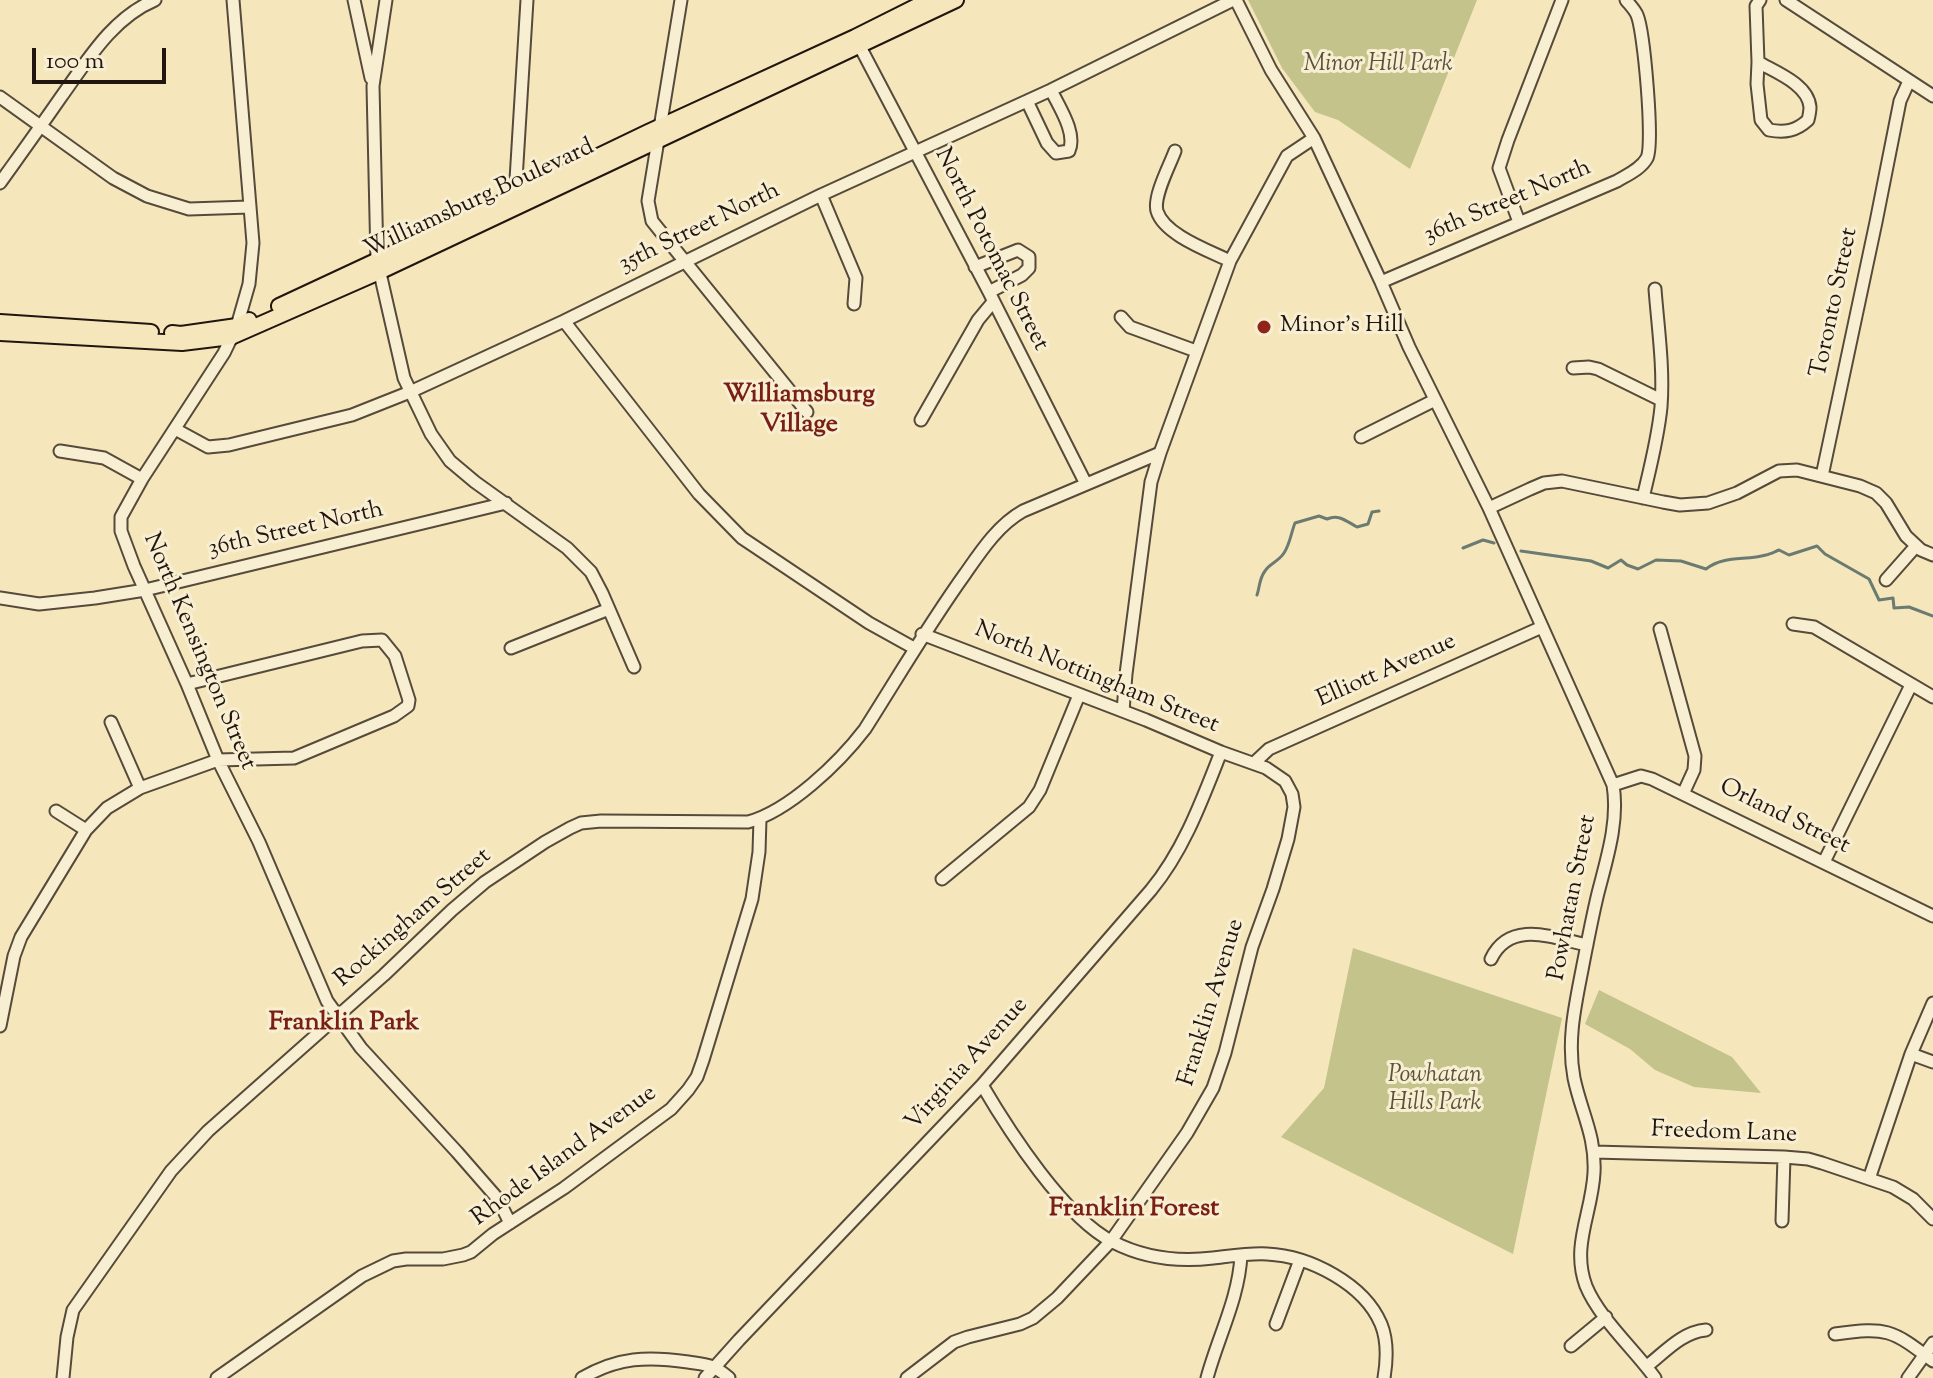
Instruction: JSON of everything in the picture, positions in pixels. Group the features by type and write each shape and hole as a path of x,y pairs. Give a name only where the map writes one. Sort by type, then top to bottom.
{"main road":[{"name":"Williamsburg Boulevard","path":"0,333 182,343 234,331 858,41 926,4 956,0"},
{"name":"Williamsburg Boulevard","path":"0,322 181,334 234,331"}],"street":[{"path":"0,183 87,60 116,25 141,6 155,0"},
{"name":"North Kensington Street","path":"233,0 253,243 249,284 234,331 219,362 142,479 121,517 121,531 218,760 259,842 327,1001 361,1048 498,1199 510,1223"},
{"path":"354,0 373,86"},
{"path":"386,0 373,86 378,266 404,378 431,434 450,461 567,548 591,572 634,667"},
{"path":"516,201 527,0"},
{"path":"681,0 648,201 652,221 807,412"},
{"name":"35th Street North","path":"175,429 208,447 229,445 352,415 410,392 1235,0"},
{"name":"Powhatan Street","path":"1235,0 1265,59 1314,138 1409,347 1489,508 1613,785 1614,823 1587,945 1571,1037 1574,1079 1594,1152 1593,1190 1582,1234 1580,1257 1586,1286 1596,1306 1655,1378"},
{"path":"1519,222 1499,168 1562,0"},
{"name":"36th Street North","path":"1381,282 1617,181 1634,172 1647,158 1649,130 1642,32 1637,13 1626,0"},
{"path":"1758,62 1787,78 1804,92 1810,105 1808,120 1800,128 1781,132 1769,130 1761,120 1757,84 1756,6 1760,0"},
{"path":"1786,0 1933,96"},
{"name":"North Potomac Street","path":"858,41 1086,484"},
{"name":"Toronto Street","path":"1822,476 1900,101 1909,81"},
{"path":"1027,101 1047,143 1056,153 1069,151 1072,142 1070,133 1051,90"},
{"path":"0,97 113,178 147,196 189,209 249,207"},
{"path":"1123,711 1151,482 1160,453 1230,261 1287,156 1314,138"},
{"path":"1175,151 1158,195 1157,212 1167,227 1230,261"},
{"path":"821,195 856,278 854,304"},
{"path":"921,420 991,297 1029,268 1029,257 1018,250 975,267"},
{"path":"1643,498 1661,400 1655,289"},
{"path":"1121,317 1130,327 1196,351"},
{"path":"564,321 699,494 742,538 869,623 914,648"},
{"path":"1573,368 1598,369 1661,400"},
{"path":"1361,437 1435,400"},
{"path":"60,451 104,458 142,479"},
{"name":"Rockingham Street","path":"63,1378 73,1310 171,1171 208,1131 384,975 466,897 545,842 581,823 748,822 768,816 851,747 922,634 1006,523 1023,511 1160,453"},
{"path":"1489,508 1544,483 1562,481 1680,505 1694,505 1722,499 1779,471 1797,470 1870,489 1886,503 1906,536 1916,546 1933,555"},
{"name":"36th Street North","path":"0,598 39,604 145,590 506,503"},
{"path":"1886,580 1916,546"},
{"path":"511,648 609,609"},
{"path":"1793,624 1814,627 1933,697"},
{"name":"Elliott Avenue","path":"1254,763 1269,749 1542,627"},
{"path":"1660,629 1695,756 1694,770 1683,794"},
{"name":"North Nottingham Street","path":"922,634 1254,763"},
{"path":"0,1026 14,955 21,937 86,830 107,808 140,788 218,760 294,758 394,716 408,706 409,700 395,656 382,640 362,641 187,684"},
{"path":"1824,862 1911,685"},
{"path":"942,879 1029,807 1040,790 1079,695"},
{"path":"111,722 140,788"},
{"name":"Virginia Avenue","path":"705,1378 982,1085 1163,875 1194,817 1221,752"},
{"name":"Franklin Avenue","path":"907,1378 954,1342 1010,1328 1033,1318 1067,1288 1111,1241 1195,1122 1213,1088 1225,1053 1252,947 1273,889 1293,816 1292,794 1285,781 1254,763"},
{"name":"Orland Street","path":"1613,785 1644,777 1933,916"},
{"path":"56,811 86,830"},
{"name":"Rhode Island Avenue","path":"217,1378 362,1276 381,1266 399,1260 443,1259 475,1249 671,1109 697,1077 719,1010 752,899 758,864 760,819"},
{"path":"1491,959 1502,943 1521,934 1587,945"},
{"path":"1869,1179 1911,1054 1933,1003"},
{"path":"1911,1054 1933,1062"},
{"path":"982,1085 998,1113 1060,1196 1094,1230 1111,1241 1136,1252 1169,1259 1208,1259 1265,1253 1300,1260 1350,1287 1367,1302 1382,1325 1387,1360 1384,1378"},
{"name":"Freedom Lane","path":"1594,1152 1808,1159 1902,1192 1933,1219"},
{"path":"1782,1221 1784,1157"},
{"path":"1207,1378 1224,1331 1240,1271 1241,1255"},
{"path":"1276,1324 1300,1260"},
{"path":"1571,1346 1606,1317"},
{"path":"1647,1366 1682,1338 1706,1330"},
{"path":"1835,1334 1885,1331 1904,1339 1929,1358"},
{"path":"1908,1378 1929,1358 1933,1343"},
{"path":"582,1378 610,1364 643,1358 716,1366 729,1378"}],"green space":[{"name":"Minor Hill Park","path":"1248,0 1477,0 1410,169 1338,120 1315,112 1282,68"},
{"name":"Powhatan Hills Park","path":"1353,948 1562,1018 1513,1254 1281,1137 1324,1088"},
{"path":"1599,990 1732,1057 1761,1093 1694,1087 1655,1070 1630,1049 1585,1024"}],"waterway":[{"path":"1257,595 1263,574 1284,553 1295,523 1319,516 1339,518 1357,527 1368,524 1372,512 1379,511"},
{"path":"1463,548 1483,540 1494,543"},
{"path":"1521,551 1591,561 1608,568 1621,560 1638,569 1656,560 1681,561 1706,569 1727,560 1758,557 1779,550 1789,555 1817,546 1825,554 1869,579 1879,600 1893,598 1894,608 1909,607 1933,616"}],"place":[{"name":"Minor's Hill","path":"1264,327"}],"district":[{"name":"Williamsburg Village","path":"799,412"},
{"name":"Franklin Park","path":"344,1025"},
{"name":"Franklin Forest","path":"1134,1211"}]}
